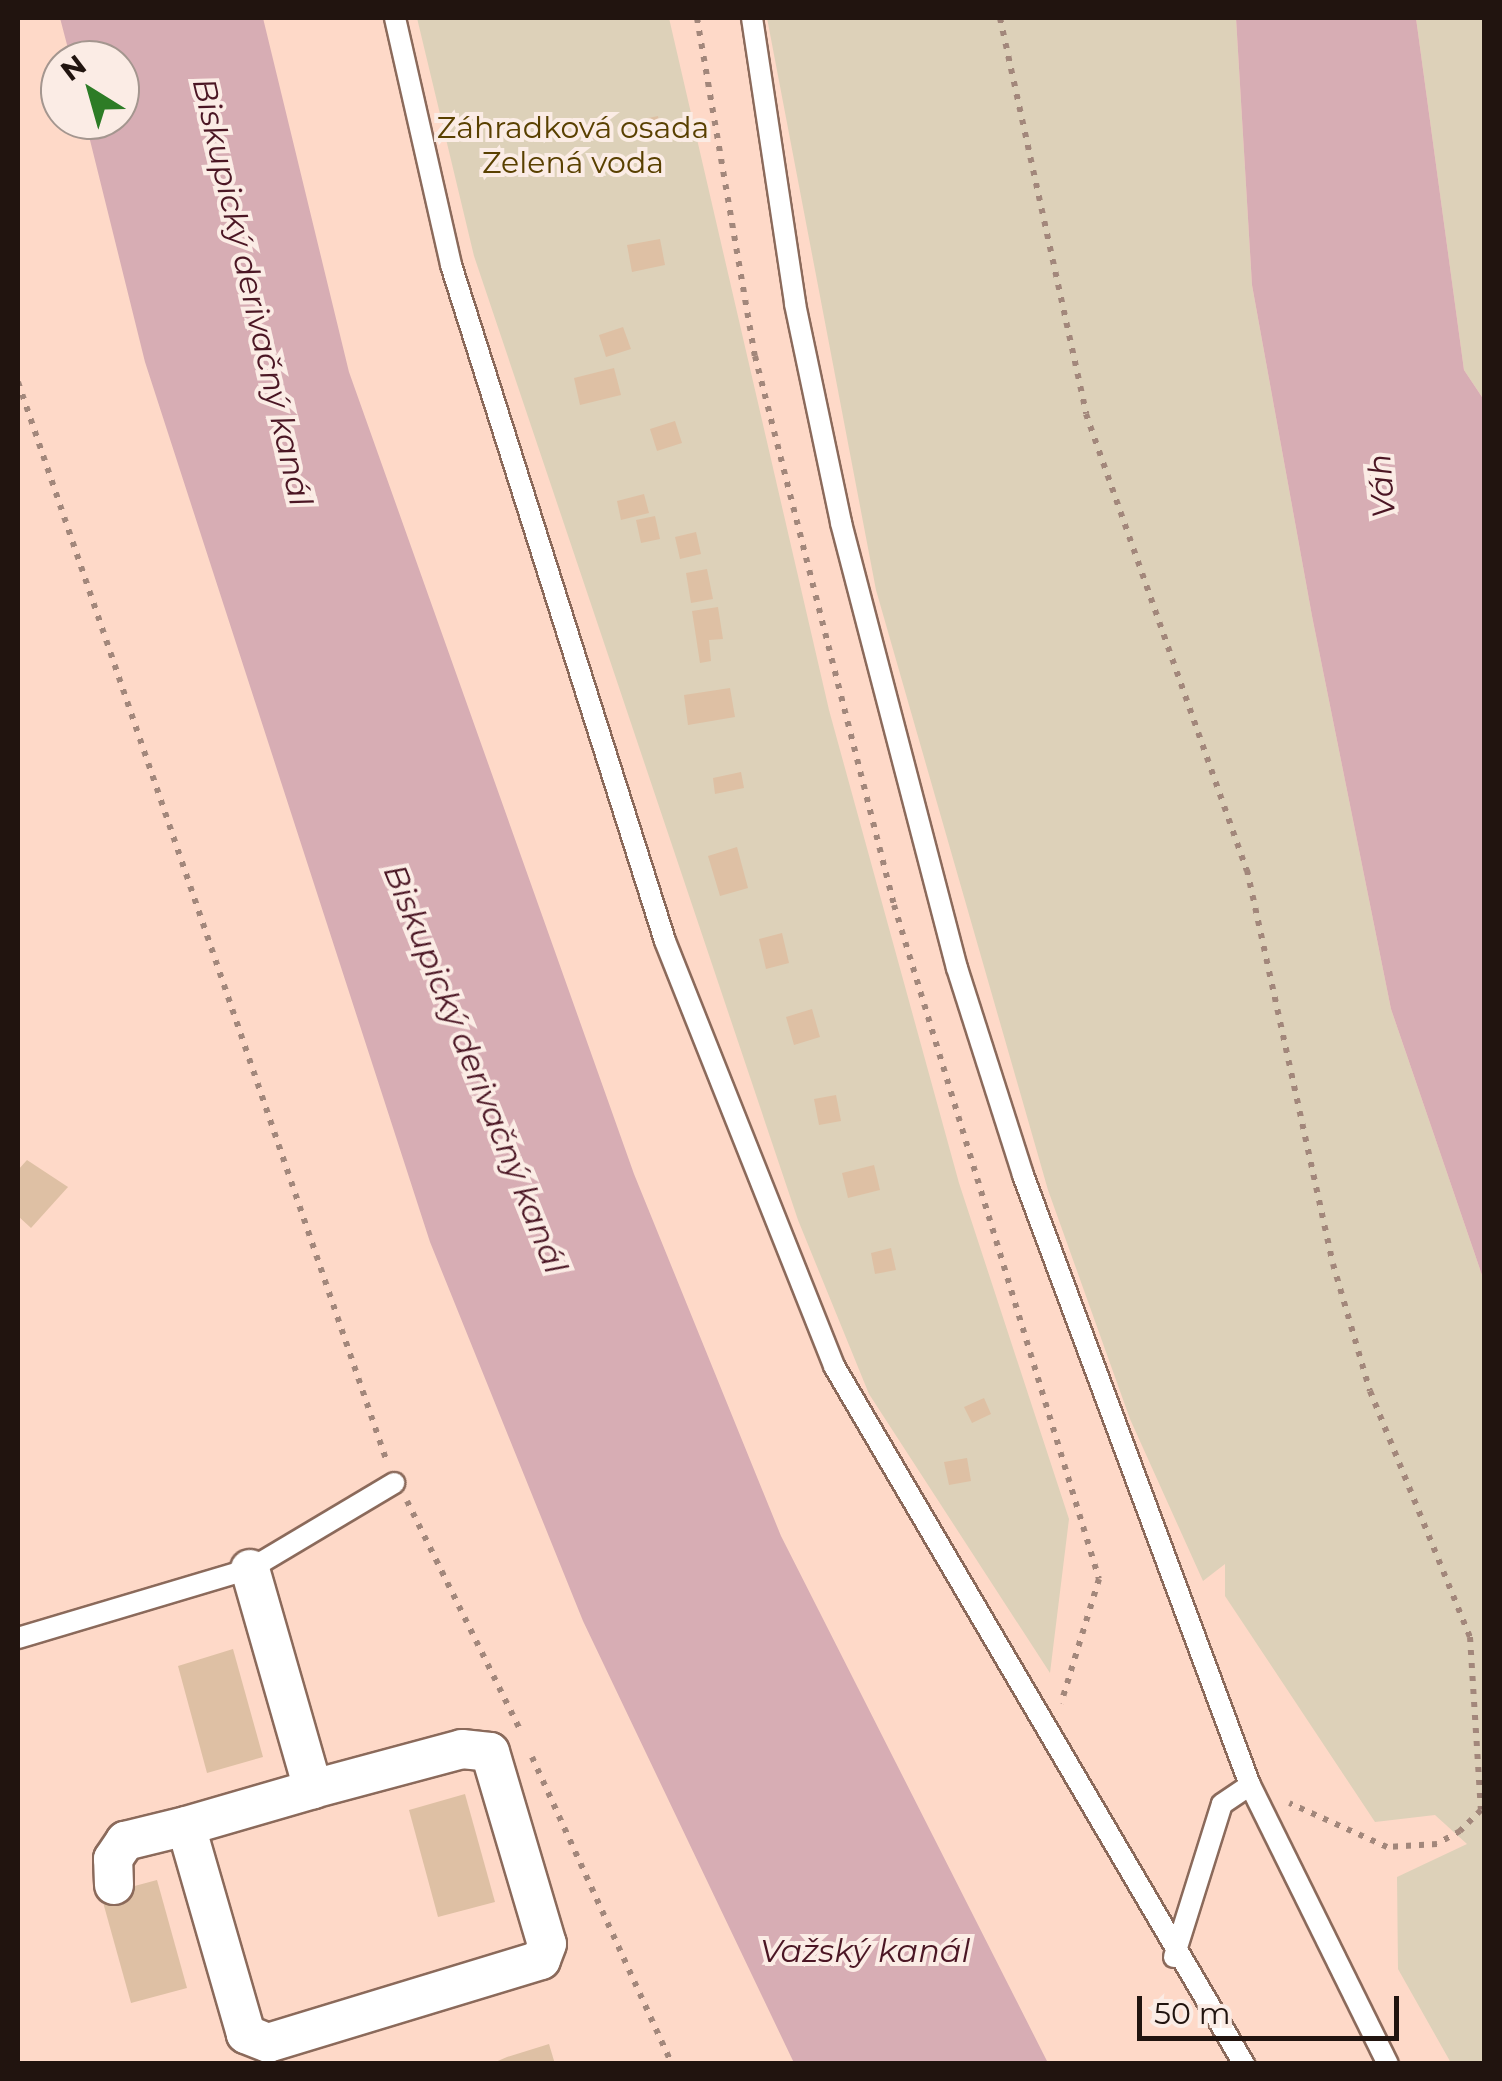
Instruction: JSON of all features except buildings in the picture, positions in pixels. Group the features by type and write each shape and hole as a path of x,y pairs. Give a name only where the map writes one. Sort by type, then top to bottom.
{"street":[{"path":"250,1569 313,1789"},
{"path":"114,1886 112,1859 125,1841 462,1749 490,1752 547,1944 541,1960 268,2043 237,2021 186,1826"}],"lane":[{"path":"395,18 451,265 665,941 834,1366 1174,1956 1244,2064"},
{"path":"752,18 795,304 896,757 1023,1174 1250,1785 1388,2064"},
{"path":"18,1638 250,1569 394,1483"},
{"path":"1174,1956 1222,1804 1250,1785"}],"path":[{"path":"698,18 755,356 889,886 1099,1579 1060,1705 1043,1729"},
{"path":"1000,18 1086,414 1246,870 1343,1300 1470,1637 1481,1810 1460,1831 1437,1844 1387,1847 1250,1785"},
{"path":"18,382 394,1483 430,1534 672,2064"}],"green space":[{"name":"Záhradková osada Zelená voda","path":"417,18 669,18 829,710 959,1183 1069,1519 1050,1673 869,1394 798,1220 474,256"},
{"path":"767,18 1236,18 1252,285 1312,616 1391,1009 1484,1281 1484,2063 1451,2063 1398,1969 1397,1877 1467,1844 1435,1815 1375,1822 1225,1596 1225,1564 1203,1581 1130,1419 1048,1190 876,590"},
{"path":"1416,18 1484,18 1484,400 1464,370"}],"water":[{"name":"Važský kanál","path":"60,18 263,18 349,372 634,1174 781,1536 1048,2063 794,2063 583,1621 430,1242 145,362 90,140 140,140 140,40 66,40"},
{"name":"Váh","path":"1236,18 1416,18 1464,370 1484,400 1484,1281 1391,1009 1312,616 1252,285"}],"water label":[{"name":"Biskupický derivačný kanál","path":"252,292"},
{"name":"Biskupický derivačný kanál","path":"475,1069"}]}
